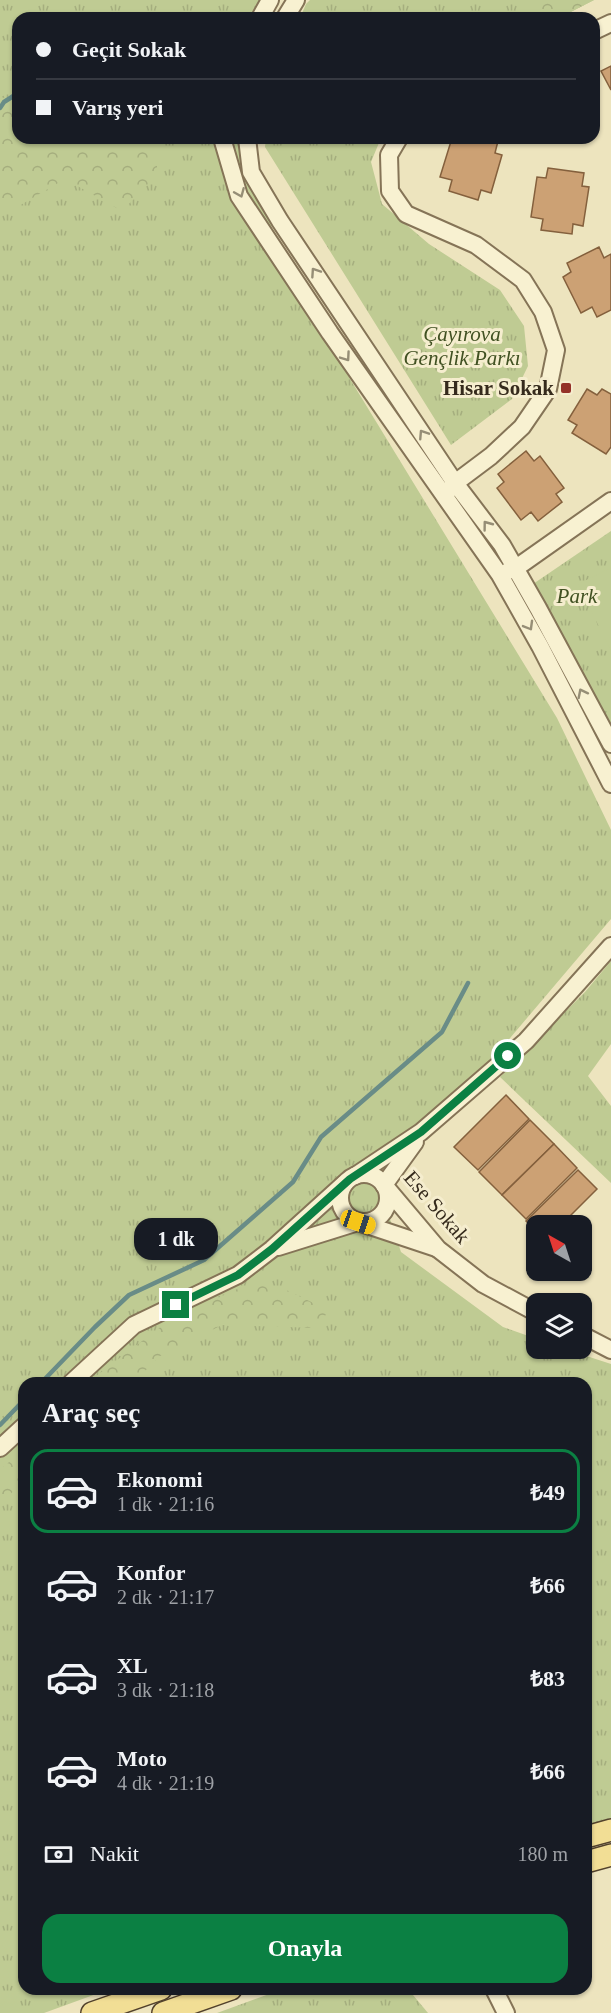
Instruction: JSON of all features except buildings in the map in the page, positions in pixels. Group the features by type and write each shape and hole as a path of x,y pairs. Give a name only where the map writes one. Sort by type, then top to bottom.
{"main road":[{"path":"592,1835 611,1830"},
{"path":"592,1860 611,1855"},
{"path":"92,2013 144,1995"},
{"path":"163,2013 214,1995"}],"street":[{"path":"224,144 239,196 330,333 500,575 540,646 611,784"},
{"path":"248,144 251,172 280,221 455,483 502,545 611,744"},
{"path":"395,144 389,155 390,191 406,214 476,245 523,280 543,312 556,350 548,389 522,427 492,456 455,483 443,496"},
{"path":"500,575 516,568 611,501"},
{"path":"78,1377 134,1325 238,1275 272,1249 350,1179 421,1132 526,1041 611,946"},
{"name":"Ese Sokak","path":"421,1132 384,1185 438,1249 483,1284 526,1307"},
{"path":"272,1249 358,1222 374,1220 386,1208 387,1200 384,1185 368,1174 350,1179 341,1190 341,1206 351,1219 358,1222 438,1249"},
{"path":"592,1340 611,1350"},
{"path":"0,1448 18,1432"},
{"path":"497,1995 506,2013"}],"green space":[{"path":"0,0 274,0 268,12 12,12 12,144 244,144 289,279 557,718 611,830 611,919 488,1064 384,1162 379,1186 401,1252 503,1327 526,1335 526,1359 592,1358 611,1364 611,1818 592,1824 592,1377 18,1377 18,1995 94,1995 44,2013 0,2013"},
{"path":"310,0 594,0 571,12 303,12"},
{"path":"534,0 594,0 571,12 537,12"},
{"path":"12,97 12,144 157,144 157,175 122,211 65,179 0,217 0,98"},
{"name":"Çayırova Gençlik Parkı","path":"265,144 378,144 371,162 382,204 429,244 500,290 524,326 528,366 512,399 451,445 265,147"},
{"name":"Park","path":"611,531 611,726 533,584"},
{"path":"611,568 611,651 578,584"},
{"path":"611,961 611,1044 588,1076 611,1106 611,1183 500,1077 585,992"},
{"path":"244,1286 278,1286 328,1310 319,1328 222,1325 160,1356 139,1377 95,1377 171,1319"},
{"path":"18,1454 18,1488 0,1502 0,1470"},
{"path":"266,1995 413,1995 428,2013 217,2013"}],"waterway":[{"path":"0,108 12,97"},
{"path":"47,1377 129,1295 204,1260 293,1182 321,1137 442,1032 468,983"},
{"path":"0,1425 18,1406"}],"place":[{"name":"Hisar Sokak","path":"566,388"}],"route":[{"path":"176,1305 238,1275 272,1249 350,1179 421,1132 508,1056"}]}
